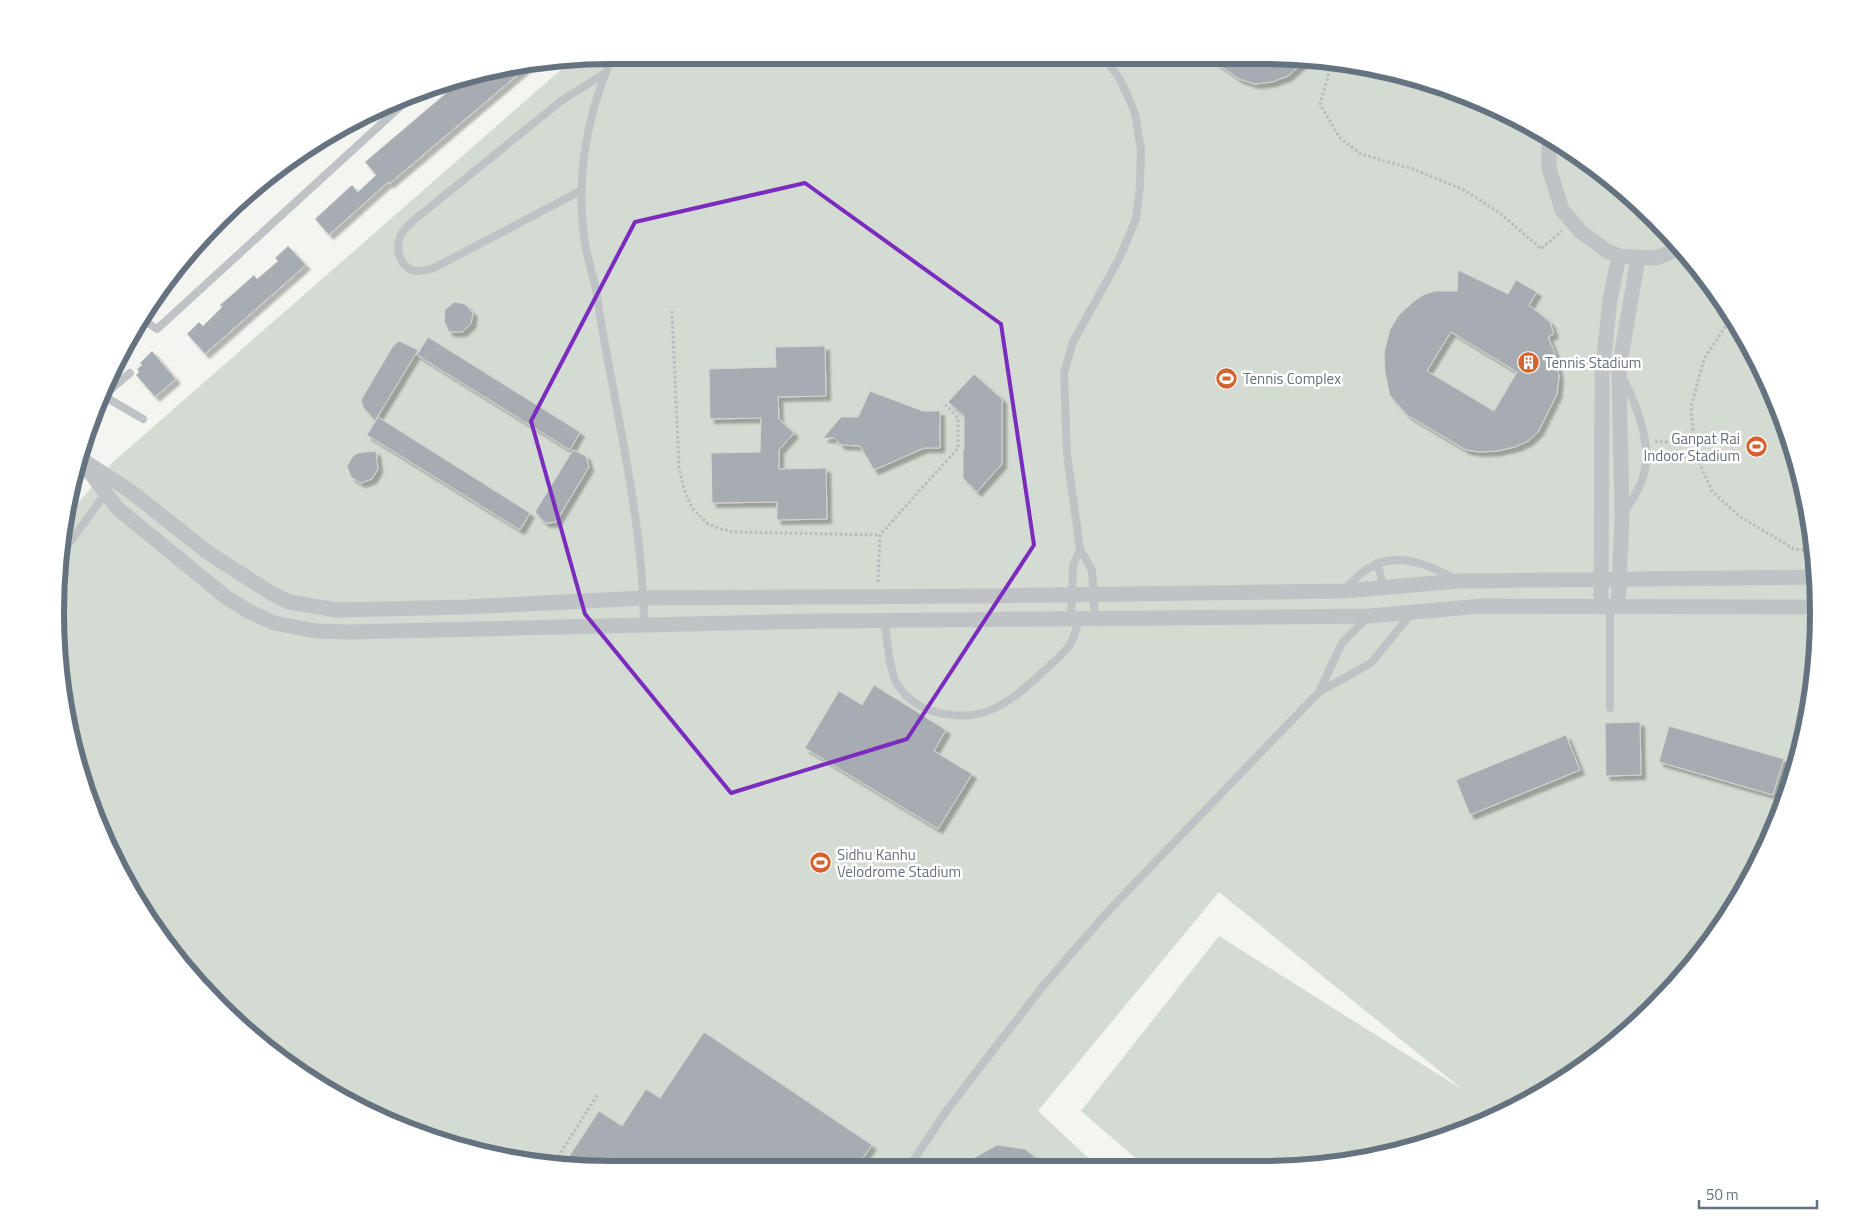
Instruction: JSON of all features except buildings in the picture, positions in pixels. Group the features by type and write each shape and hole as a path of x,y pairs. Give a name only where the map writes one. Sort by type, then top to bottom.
{"street":[{"path":"1548,145 1549,168 1562,210 1581,232 1607,251 1619,256 1656,258 1675,253"},
{"path":"1610,607 1601,579 1602,374 1610,300 1619,256"},
{"path":"1610,607 1619,580 1622,516 1619,369 1638,258"},
{"path":"85,462 130,491 210,554 289,602 337,610 466,607 644,598 1345,591 1458,581 1809,577"},
{"path":"84,464 117,508 202,578 250,612 274,623 316,631 350,632 884,620 1369,616 1482,606 1810,607"}],"lane":[{"path":"608,64 595,100 588,128 582,190 584,238 596,290 637,528 644,598 644,625"},
{"path":"1095,619 1092,570 1080,549 1066,454 1064,373 1073,342 1120,257 1136,219 1142,150 1136,113 1120,79 1109,64"},
{"path":"582,190 434,268 417,271 410,270 402,261 398,252 400,236 414,220 561,101 605,73"},
{"path":"147,322 158,329 395,109"},
{"path":"1619,369 1636,404 1645,440 1645,465 1641,484 1622,516"},
{"path":"113,387 130,373"},
{"path":"108,399 143,419"},
{"path":"68,545 105,494"},
{"path":"884,620 889,654 896,682 909,700 930,711 952,716 978,715 995,708 1019,693 1062,655 1072,641 1075,619 1072,595 1073,566 1080,549"},
{"path":"1345,591 1356,576 1377,563 1394,560 1425,565 1458,581"},
{"path":"1377,563 1384,588"},
{"path":"1610,607 1610,708"},
{"path":"913,1161 948,1110 1050,978 1111,908 1319,692 1370,664 1412,612"},
{"path":"1319,692 1342,644 1369,616"}],"path":[{"path":"1331,68 1320,104 1340,138 1361,154 1413,169 1464,190 1500,213 1541,249 1572,222"},
{"path":"672,311 679,468 684,490 692,508 708,523 733,532 880,535"},
{"path":"1728,323 1704,359 1691,407 1695,453 1712,491 1739,516 1794,549 1807,550"},
{"path":"877,597 880,535 958,448 958,418 943,402"},
{"path":"1645,440 1694,444"},
{"path":"557,1158 598,1094"}],"highlighted area":[{"path":"805,183 1001,324 1034,545 907,739 731,793 585,614 531,421 635,222"}],"shaded area":[{"path":"612,64 1262,64 1333,68 1404,82 1438,93 1504,120 1536,137 1596,177 1623,200 1650,224 1697,278 1737,338 1754,370 1781,436 1792,470 1806,541 1809,577 1809,648 1806,684 1792,755 1768,822 1754,855 1737,887 1697,947 1650,1001 1596,1048 1536,1088 1504,1105 1438,1132 1404,1143 1333,1157 1262,1161 1139,1161 1081,1111 1219,936 1463,1090 1219,892 1038,1111 1092,1161 612,1161 541,1157 470,1143 436,1132 370,1105 308,1069 278,1048 224,1001 177,947 137,887 120,855 106,822 82,755 68,684 65,648 65,577 73,509 112,463 565,66"}],"place":[{"name":"Tennis Stadium","path":"1529,362"},
{"name":"Tennis Complex","path":"1227,378"},
{"name":"Ganpat Rai Indoor Stadium","path":"1756,447"},
{"name":"Sidhu Kanhu Velodrome Stadium","path":"821,863"}]}
